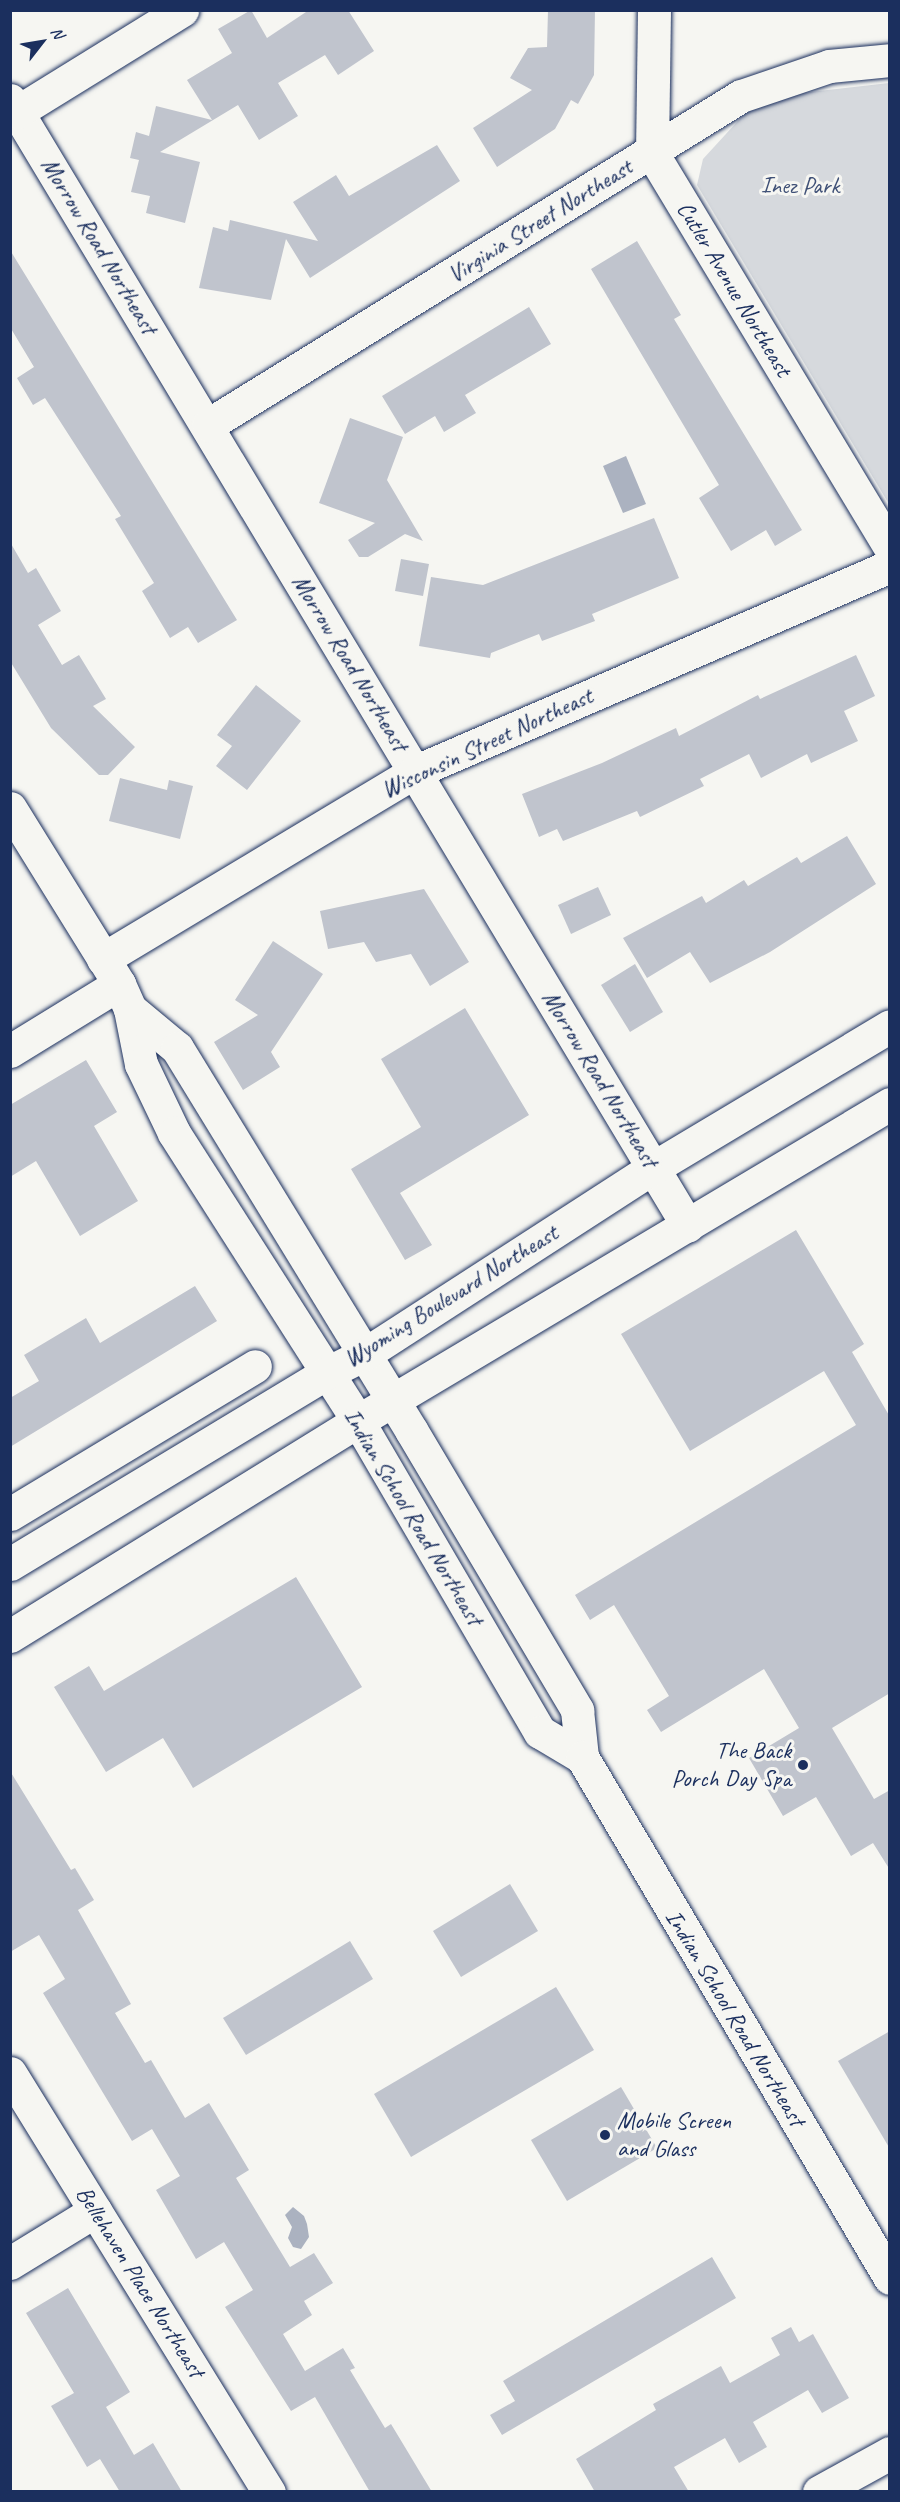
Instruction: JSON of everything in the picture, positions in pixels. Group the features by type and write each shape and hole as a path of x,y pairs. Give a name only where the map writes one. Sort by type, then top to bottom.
{"street":[{"path":"14,106 182,10"},
{"path":"652,153 654,10"},
{"name":"Virginia Street Northeast","path":"208,425 741,96 829,66 890,60"},
{"name":"Morrow Road Northeast","path":"14,106 688,1226"},
{"name":"Cutler Avenue Northeast","path":"652,153 890,547"},
{"name":"Wisconsin Street Northeast","path":"10,1051 118,984 414,772 890,566"},
{"name":"Indian School Road Northeast","path":"10,808 118,984 177,1048 394,1402 577,1710 582,1757 890,2278"},
{"name":"Indian School Road Northeast","path":"118,984 141,1064 174,1133 325,1374 358,1421 540,1732 582,1757"},
{"name":"Wyoming Boulevard Northeast","path":"10,1564 325,1374 365,1354 653,1168 890,1026"},
{"path":"10,1636 358,1421 394,1402 890,1104"},
{"path":"10,1514 255,1366"},
{"name":"Bellehaven Place Northeast","path":"10,2073 269,2492"},
{"path":"10,2263 95,2211"},
{"path":"819,2492 890,2453"}],"green space":[{"name":"Inez Park","path":"889,83 889,504 697,185 703,159 747,111 793,94"}],"shaded area":[{"path":"626,456 646,504 623,513 603,466"},
{"path":"293,2207 304,2216 307,2224 309,2237 301,2249 293,2247 288,2238 292,2227 285,2215"}],"building":[{"path":"251,10 267,38 309,10 348,10 374,51 338,75 325,55 278,83 298,116 259,140 238,105 160,152 200,162 185,223 146,213 150,196 131,192 139,160 130,158 136,132 149,136 156,106 212,120 187,80 232,53 218,29"},
{"path":"548,10 595,10 594,75 578,104 571,100 555,129 497,167 473,128 532,90 510,78 528,48 547,47"},
{"path":"437,145 460,181 310,278 286,239 271,300 199,288 213,227 228,231 230,220 318,241 293,202 336,175 349,196"},
{"path":"637,241 681,315 674,319 802,530 775,546 766,530 731,551 699,498 719,485 591,269"},
{"path":"10,250 237,620 198,643 188,627 170,638 142,591 154,583 115,519 121,516 45,398 33,405 17,378 34,367 10,327"},
{"path":"529,307 551,344 465,395 476,413 444,432 435,416 405,434 382,396"},
{"path":"350,418 403,437 387,480 423,541 405,534 368,557 359,557 348,540 375,523 319,503"},
{"path":"654,518 679,578 592,614 595,621 542,641 539,634 491,653 490,658 419,646 431,577 483,585"},
{"path":"10,542 28,573 36,568 61,611 38,625 62,665 79,655 106,699 93,706 135,747 108,775 99,775 51,728 10,661"},
{"path":"401,559 429,564 423,596 395,591"},
{"path":"856,655 875,696 844,711 858,741 811,763 807,754 761,778 749,754 700,779 704,786 640,817 637,811 563,841 557,829 539,837 522,794 602,763 676,728 679,736 758,695 760,699"},
{"path":"256,685 301,721 247,790 216,766 232,746 217,735"},
{"path":"120,778 167,790 169,780 193,786 180,839 109,821"},
{"path":"847,836 876,884 770,952 710,983 690,952 647,978 623,938 702,896 706,903 744,880 748,886 797,857 801,863"},
{"path":"598,887 611,915 571,934 558,905"},
{"path":"424,889 469,962 430,986 411,954 376,962 364,942 328,949 320,911"},
{"path":"273,941 323,974 271,1052 280,1067 243,1090 214,1042 258,1015 235,1000"},
{"path":"635,964 663,1012 630,1032 601,985"},
{"path":"465,1008 529,1115 400,1193 432,1245 405,1260 351,1169 421,1127 381,1059"},
{"path":"86,1060 117,1112 94,1126 138,1201 80,1236 36,1161 10,1177 10,1105"},
{"path":"796,1230 864,1344 852,1352 890,1417 890,1693 832,1728 874,1799 890,1790 890,1870 873,1843 851,1856 816,1797 783,1816 749,1758 799,1728 764,1669 661,1732 647,1710 669,1696 614,1605 590,1620 575,1595 856,1425 824,1371 690,1451 621,1334"},
{"path":"195,1286 217,1321 10,1447 10,1398 39,1381 24,1355 86,1318 100,1343"},
{"path":"296,1577 362,1687 193,1788 163,1738 106,1772 54,1687 89,1666 104,1691"},
{"path":"10,1771 71,1870 75,1868 94,1900 78,1910 131,2004 115,2013 145,2063 151,2060 185,2118 209,2103 249,2170 236,2178 290,2267 314,2253 333,2283 304,2301 312,2315 283,2334 305,2371 343,2348 355,2368 350,2370 385,2428 391,2424 432,2492 370,2492 315,2397 291,2411 225,2307 253,2290 224,2242 196,2259 156,2190 180,2176 152,2129 132,2141 43,1993 65,1979 39,1935 10,1952"},
{"path":"510,1884 538,1931 461,1977 433,1931"},
{"path":"350,1941 373,1979 246,2055 223,2018"},
{"path":"556,1987 594,2050 411,2157 374,2094"},
{"path":"890,2031 890,2149 838,2061"},
{"path":"621,2087 657,2148 567,2201 531,2140"},
{"path":"712,2257 736,2298 502,2435 490,2415 515,2401 503,2381"},
{"path":"68,2288 130,2392 106,2407 134,2455 153,2443 182,2492 120,2492 100,2459 87,2467 51,2406 74,2393 26,2313"},
{"path":"791,2327 799,2342 813,2334 849,2398 822,2413 808,2390 753,2422 767,2447 739,2463 725,2438 674,2467 689,2492 595,2492 576,2459 656,2410 653,2404 721,2366 730,2383 780,2355 771,2338"}],"place":[{"name":"The Back Porch Day Spa","path":"803,1765"},
{"name":"Mobile Screen and Glass","path":"605,2135"}]}
